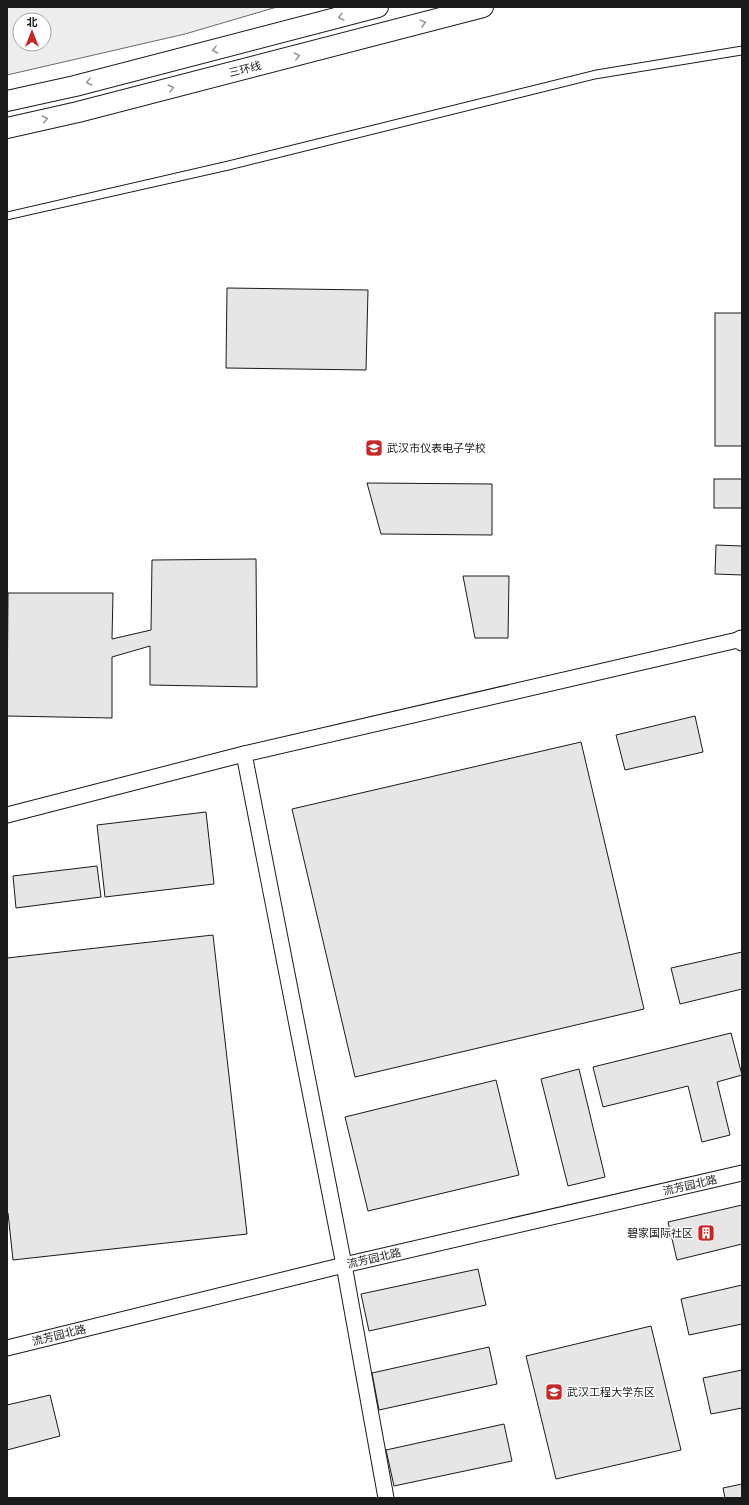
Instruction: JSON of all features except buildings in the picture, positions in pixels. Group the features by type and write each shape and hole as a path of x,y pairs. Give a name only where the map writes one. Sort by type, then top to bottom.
{"highway":[{"path":"7,100 75,86 378,7"},
{"name":"三环线","path":"7,128 94,108 483,7"}],"street":[{"path":"7,815 244,754 742,640"},
{"path":"244,754 344,1265 386,1498"},
{"name":"流芳园北路","path":"7,1348 344,1265 742,1173"}],"shaded area":[{"path":"7,7 277,7 185,34 7,75"}],"tram line":[{"path":"7,212 228,161 596,70 742,46"},
{"path":"7,220 229,170 595,79 742,55"}],"place":[{"name":"武汉市仪表电子学校","path":"374,448"},
{"name":"碧家国际社区","path":"706,1233"},
{"name":"武汉工程大学东区","path":"554,1392"}]}
